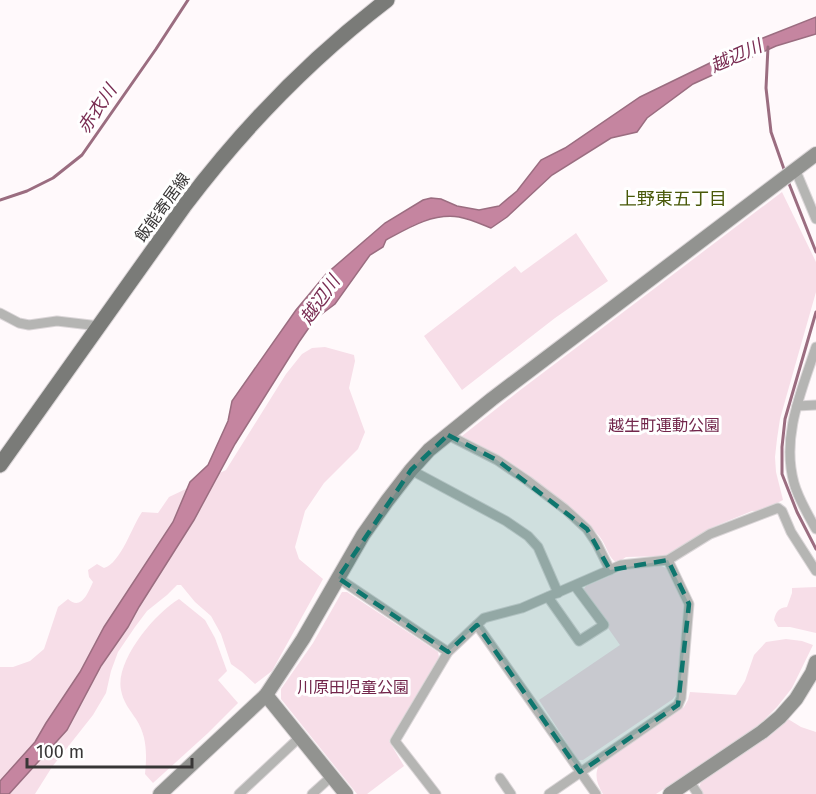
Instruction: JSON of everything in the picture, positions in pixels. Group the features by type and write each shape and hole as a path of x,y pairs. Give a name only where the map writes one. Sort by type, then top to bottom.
{"main road":[{"name":"飯能寄居線","path":"0,465 185,205 215,167 305,69 387,0"}],"street":[{"path":"160,794 266,694 303,639 363,535 411,470 429,450 816,154"},
{"path":"794,170 816,219"},
{"path":"0,314 19,324 57,321 99,326"},
{"path":"816,347 797,406 791,433 790,462 794,485 816,529"},
{"path":"797,406 816,405"},
{"path":"447,435 497,460 564,509 587,529 610,570"},
{"path":"411,470 506,521 528,536 538,547 558,593"},
{"path":"436,794 395,741 448,652 484,618 522,608 621,565 668,560 710,534 778,508 782,511 791,532 816,571"},
{"path":"549,794 678,705 681,698 689,604 668,560"},
{"path":"338,578 448,652"},
{"path":"548,597 579,641 604,625 575,586"},
{"path":"477,625 596,794"},
{"path":"670,794 762,732 780,717 796,699 816,662"},
{"path":"266,694 346,794"},
{"path":"239,794 300,737"},
{"path":"312,794 332,776"},
{"path":"500,778 511,794"},
{"path":"689,781 698,794"}],"highlighted area":[{"path":"448,435 497,460 587,529 610,570 668,560 689,604 678,705 580,772 477,625 448,652 338,578 411,470"}],"green space":[{"name":"越生町運動公園","path":"782,192 816,262 816,292 780,419 777,439 776,472 783,500 761,511 752,511 713,527 664,556 626,557 617,563 596,533 561,500 513,465 462,436"},
{"path":"576,233 608,281 555,318 462,390 424,336 515,266 521,273"},
{"path":"325,347 354,355 355,361 349,388 365,432 358,449 324,483 305,511 295,547 299,559 323,579 272,671 255,684 231,664 221,634 211,616 181,585 177,585 147,611 118,652 106,693 93,715 52,767 35,794 0,794 0,667 13,667 30,661 44,649 58,607 68,599 77,603 84,599 93,582 88,570 97,564 104,568 116,559 142,512 158,513 169,497 226,470 286,374 302,354 312,348"},
{"path":"661,566 666,568 684,602 676,695 583,760 578,760 539,700 620,645 582,591 586,586 626,569"},
{"path":"816,587 816,633 790,627 778,627 774,620 779,609 787,607 792,588"},
{"name":"川原田児童公園","path":"342,592 347,592 438,652 439,657 389,741 404,766 367,794 357,794 281,699 281,689 313,643"},
{"path":"179,599 205,620 215,638 227,671 218,680 238,703 153,783 145,774 144,739 140,725 123,698 121,678 130,652 139,639 159,615"},
{"path":"786,639 813,645 792,688 761,723 656,794 603,794 597,780 599,765 684,707 690,692 736,695 745,681 754,655 766,642"},
{"path":"788,719 816,732 816,794 703,794 699,789 701,781 771,735"}],"water":[{"name":"越辺川","path":"816,17 816,34 776,46 693,84 647,118 637,132 611,138 552,175 507,217 491,228 459,217 430,219 394,235 386,240 383,247 370,255 335,304 315,319 299,342 235,444 194,520 128,627 101,666 67,730 9,794 0,794 0,781 35,742 80,672 104,627 173,522 190,482 208,465 228,421 232,401 296,310 326,274 385,223 423,200 441,199 457,206 479,210 499,206 517,191 541,160 565,148 640,97 753,42"}],"waterway":[{"name":"赤衣川","path":"0,200 27,191 53,178 82,155 188,0"},
{"name":"越辺川","path":"768,47 766,88 771,132 785,172"},
{"path":"788,181 816,252"},
{"path":"816,312 785,419 782,447 782,474 797,512 816,549"}],"district":[{"name":"上野東五丁目","path":"673,199"}]}
